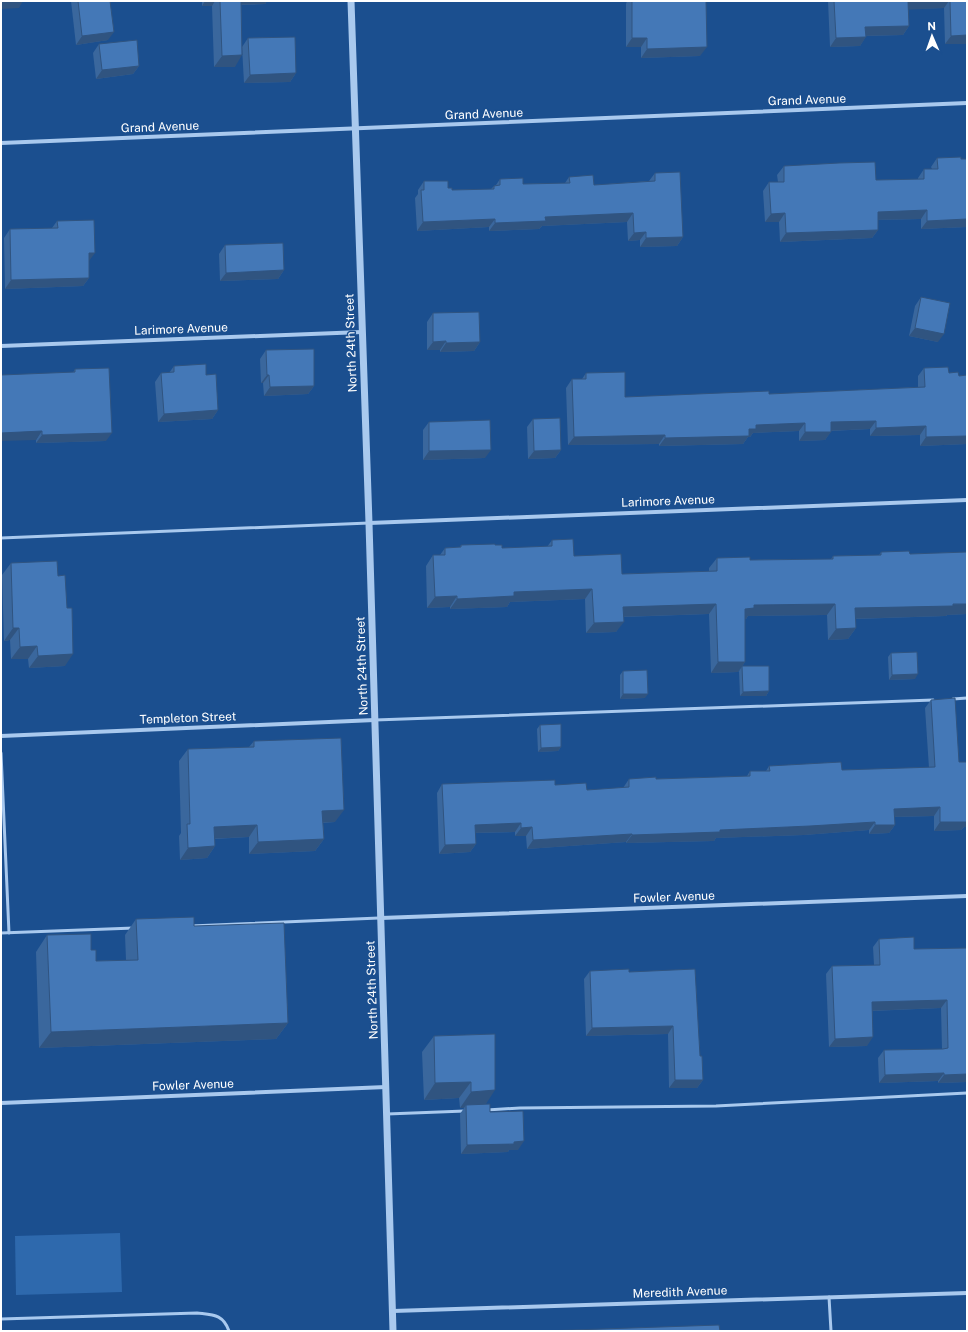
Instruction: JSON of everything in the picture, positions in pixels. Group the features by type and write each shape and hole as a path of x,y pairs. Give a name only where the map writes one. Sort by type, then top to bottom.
{"street":[{"name":"North 24th Street","path":"351,1 369,523 393,1331"},
{"name":"Grand Avenue","path":"1,143 967,103"},
{"name":"Larimore Avenue","path":"1,346 362,332"},
{"name":"Larimore Avenue","path":"369,523 967,500"},
{"name":"Templeton Street","path":"1,736 375,720"},
{"name":"Fowler Avenue","path":"381,918 967,896"},
{"name":"Fowler Avenue","path":"1,1103 386,1087"},
{"name":"Meredith Avenue","path":"393,1311 967,1293"}],"lane":[{"path":"1,538 369,523"},
{"path":"951,699 967,698"},
{"path":"375,720 935,700"},
{"path":"1,753 9,933"},
{"path":"183,926 381,918"},
{"path":"1,933 136,928"},
{"path":"481,1110 520,1108 716,1106 967,1093"},
{"path":"387,1114 473,1110"},
{"path":"829,1297 831,1331"},
{"path":"1,1318 197,1312 218,1316 226,1324 229,1331"}],"shaded area":[{"path":"120,1233 122,1292 16,1295 15,1236"}],"building":[{"path":"78,1 110,1 114,32 82,36"},
{"path":"220,1 241,1 242,55 222,56"},
{"path":"632,1 706,1 707,47 647,49 647,38 632,38"},
{"path":"834,1 908,1 909,26 865,27 866,37 836,38"},
{"path":"950,1 967,1 967,35 951,36"},
{"path":"295,37 296,73 250,75 248,38"},
{"path":"137,40 139,66 102,70 99,44"},
{"path":"961,157 961,159 967,159 967,219 927,221 927,210 878,212 878,230 786,233 785,213 771,214 769,182 784,182 784,166 875,162 876,180 924,179 924,169 938,169 937,158"},
{"path":"680,172 683,237 646,238 646,232 634,233 633,213 545,217 546,221 495,223 495,219 423,222 421,190 424,190 424,181 448,181 448,188 452,188 452,190 494,189 494,186 500,185 500,179 523,178 523,184 570,183 569,177 593,175 594,185 655,181 655,173"},
{"path":"94,220 95,253 89,253 89,278 11,280 10,229 58,228 57,221"},
{"path":"283,243 284,270 226,273 225,245"},
{"path":"921,297 950,303 944,334 915,328"},
{"path":"479,312 480,342 433,342 433,313"},
{"path":"314,349 314,386 270,387 269,375 267,375 266,350"},
{"path":"206,364 206,375 216,374 218,410 164,414 161,373 174,372 174,366"},
{"path":"948,367 949,373 958,372 959,376 967,375 967,436 926,437 926,426 876,428 876,421 831,422 831,432 805,432 805,423 756,425 756,429 749,429 749,436 665,438 665,435 574,437 572,379 586,379 586,373 625,372 625,397 769,391 769,394 925,387 924,368"},
{"path":"109,368 112,433 42,435 42,431 1,433 1,375 75,372 75,369"},
{"path":"560,418 561,450 534,451 533,419"},
{"path":"490,420 491,450 429,451 429,422"},
{"path":"573,539 574,556 621,554 622,574 717,571 717,558 750,557 750,560 833,559 833,556 881,555 881,552 909,551 910,554 967,552 967,604 953,604 953,606 855,608 856,628 836,629 835,604 754,605 754,608 745,609 745,662 718,662 716,604 623,607 624,622 594,623 592,589 514,592 514,596 457,599 457,596 435,597 433,555 445,555 445,548 461,547 461,545 495,544 502,545 502,548 552,546 552,540"},
{"path":"57,561 58,576 65,575 67,608 72,608 73,654 38,656 37,646 20,647 19,628 13,628 11,563"},
{"path":"917,652 918,674 892,675 891,653"},
{"path":"742,666 769,666 769,691 743,692"},
{"path":"647,670 648,694 623,694 623,671"},
{"path":"955,698 959,762 967,762 967,822 940,822 940,807 894,809 895,825 875,825 875,822 720,830 720,832 632,834 533,840 532,827 521,828 521,823 475,825 476,844 445,845 442,784 555,780 555,785 586,783 587,790 629,787 629,779 656,777 656,779 750,776 750,771 770,771 769,766 841,762 842,770 935,767 931,700"},
{"path":"561,724 561,747 541,748 540,725"},
{"path":"341,738 344,810 322,811 324,839 258,842 257,825 214,827 215,846 188,848 187,824 190,824 188,749 254,747 254,741"},
{"path":"194,917 194,926 284,923 288,1023 51,1032 47,935 91,934 91,950 96,950 96,961 138,960 136,919"},
{"path":"914,937 914,949 967,948 967,1074 944,1075 944,1073 885,1075 884,1050 948,1048 947,1000 872,1002 873,1037 835,1039 832,966 880,965 879,939"},
{"path":"629,969 629,972 695,969 700,1056 702,1056 703,1080 675,1080 673,1026 592,1028 590,971"},
{"path":"495,1034 495,1090 471,1092 471,1082 435,1083 434,1036"},
{"path":"490,1104 490,1112 523,1111 524,1141 514,1142 514,1144 467,1145 466,1105"},
{"path":"719,1325 720,1331 543,1331"}]}
